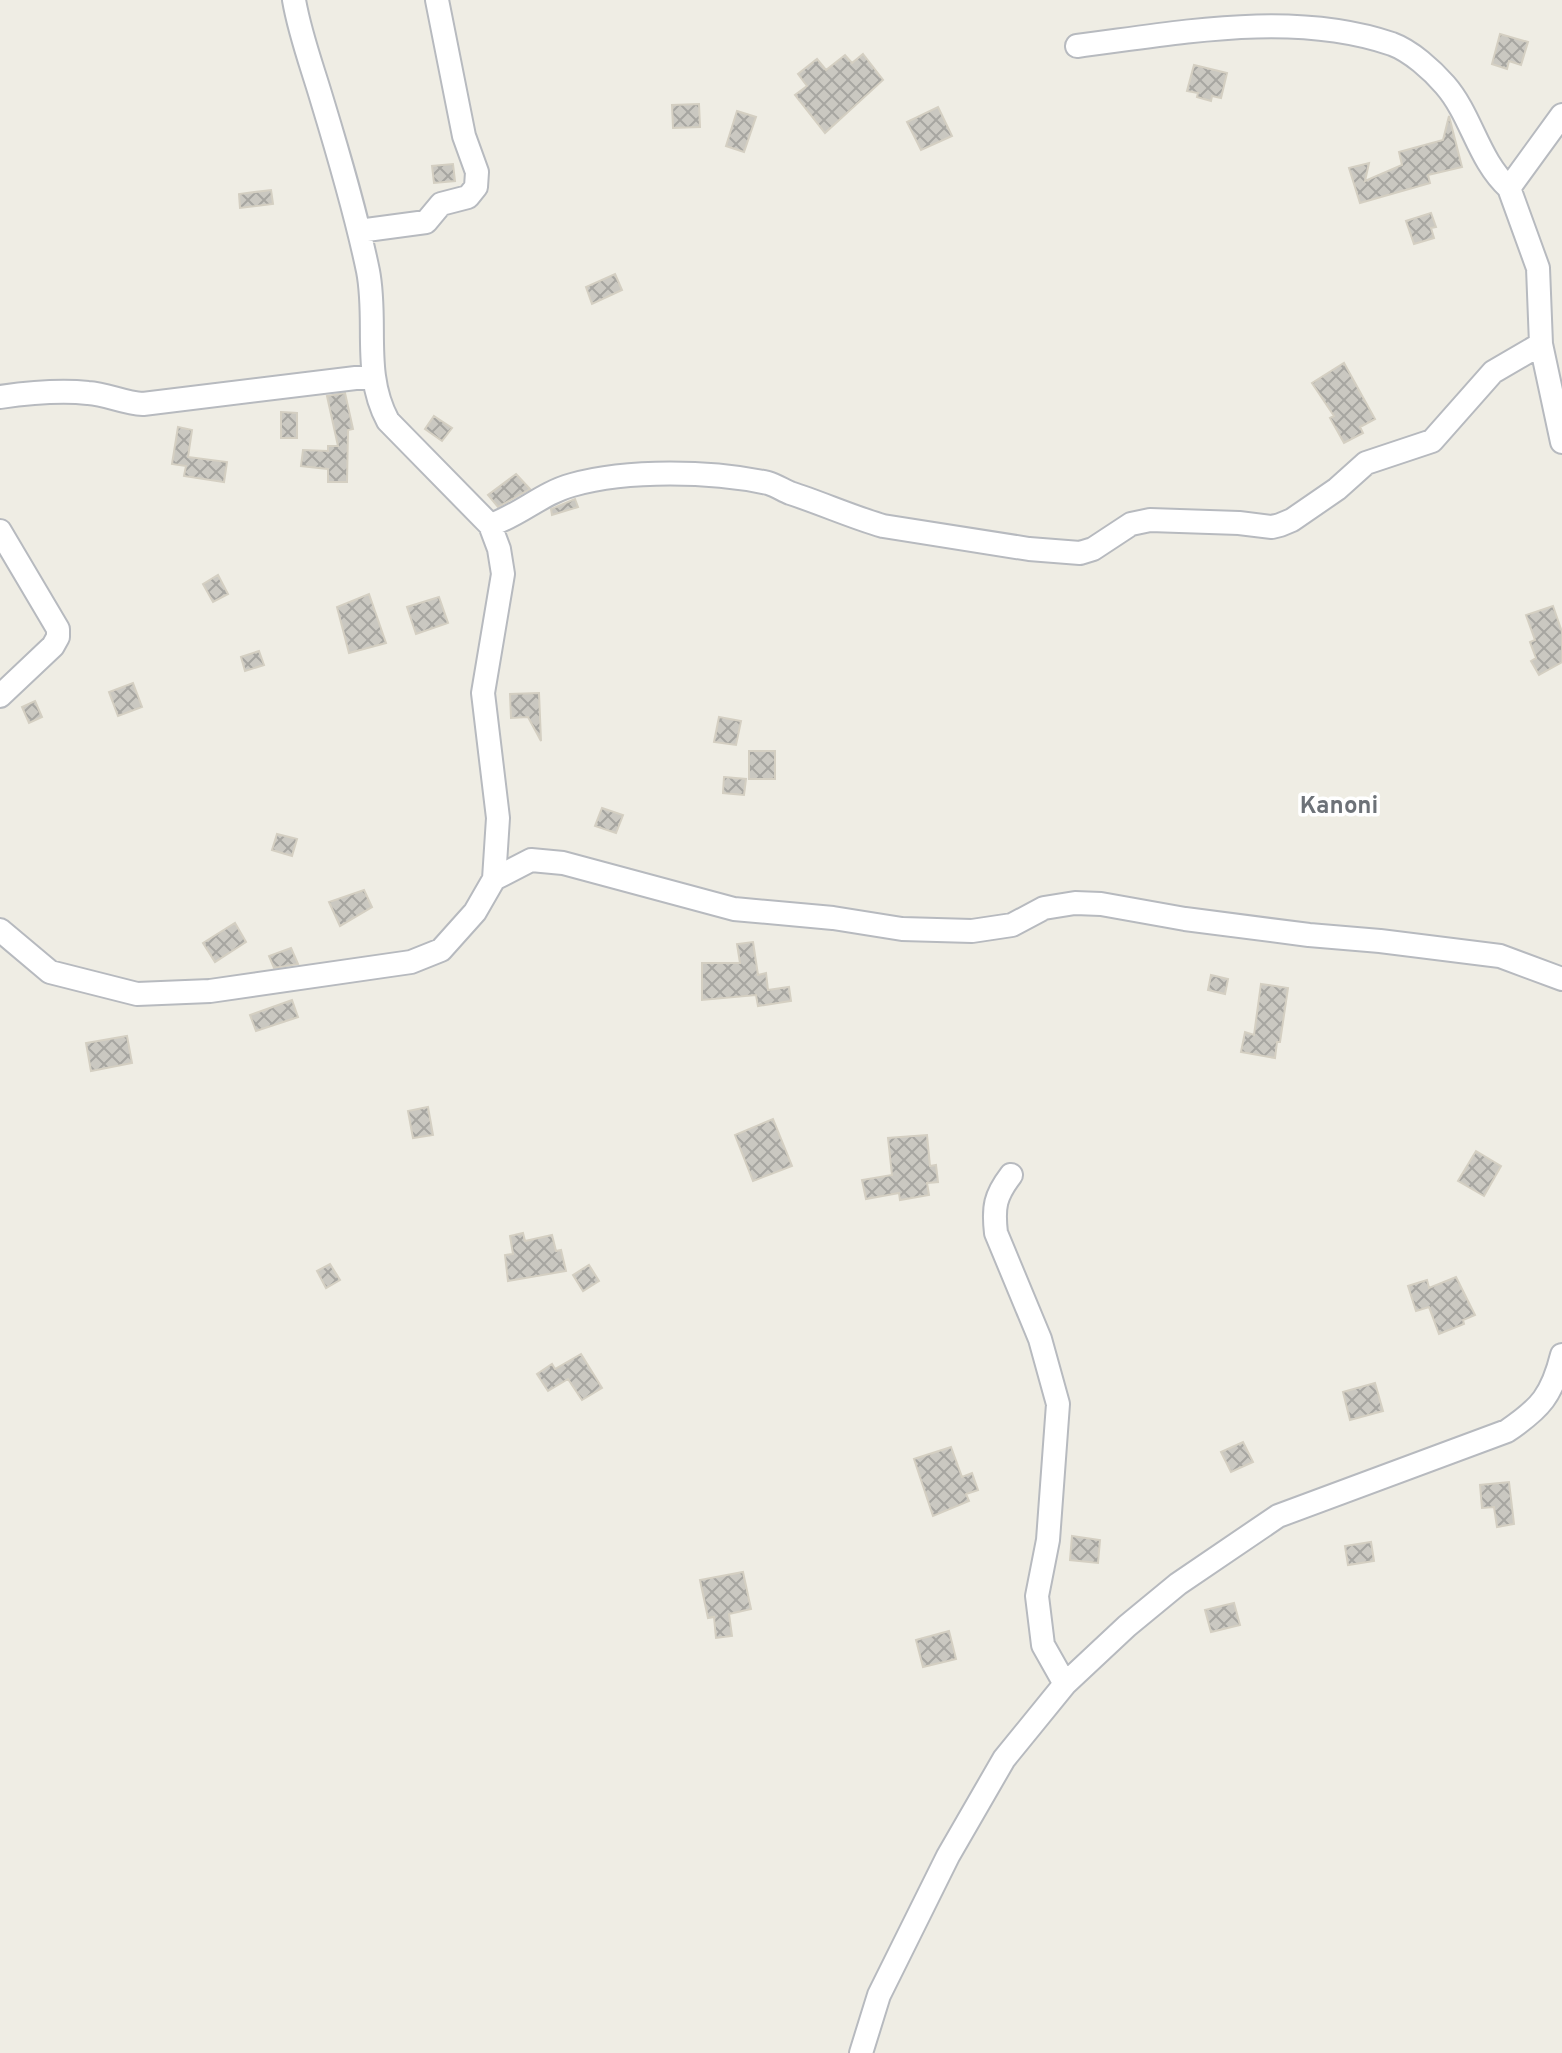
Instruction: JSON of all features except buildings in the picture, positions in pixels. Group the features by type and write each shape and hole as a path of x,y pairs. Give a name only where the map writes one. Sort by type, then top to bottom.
{"street":[{"path":"0,930 50,972 63,978 137,994 210,991 411,962 441,950 475,912 494,879 498,818 483,693 503,574 499,549 490,525 388,421 379,405 372,376 369,276 359,231 300,32 294,0"},
{"path":"359,231 426,222 441,204 468,197 476,187 477,172 464,136 437,0"},
{"path":"1077,46 1219,28 1313,28 1395,45 1419,61 1446,86 1476,137 1487,163 1509,188 1538,268 1541,344 1562,442"},
{"path":"1509,188 1562,115"},
{"path":"490,525 533,501 573,484 682,472 768,483 883,526 1029,549 1080,553 1100,545 1131,524 1150,520 1272,527 1292,520 1310,508 1366,463 1432,441 1493,372 1541,344"},
{"path":"0,397 75,392 143,404 372,376"},
{"path":"0,531 58,629 58,637 53,646 0,696"},
{"path":"494,879 531,860 563,863 734,909 833,918 902,929 972,931 1012,925 1044,908 1075,903 1101,904 1294,933 1500,956 1562,979"},
{"path":"1011,1175 998,1191 994,1214 996,1233 1040,1339 1058,1404 1048,1540 1037,1596 1043,1645 1065,1684"},
{"path":"861,2053 879,1995 948,1856 1004,1759 1065,1684 1178,1584 1278,1516 1507,1431 1544,1402 1552,1389 1561,1360"}],"district":[{"name":"Kanoni","path":"1339,805"}]}
